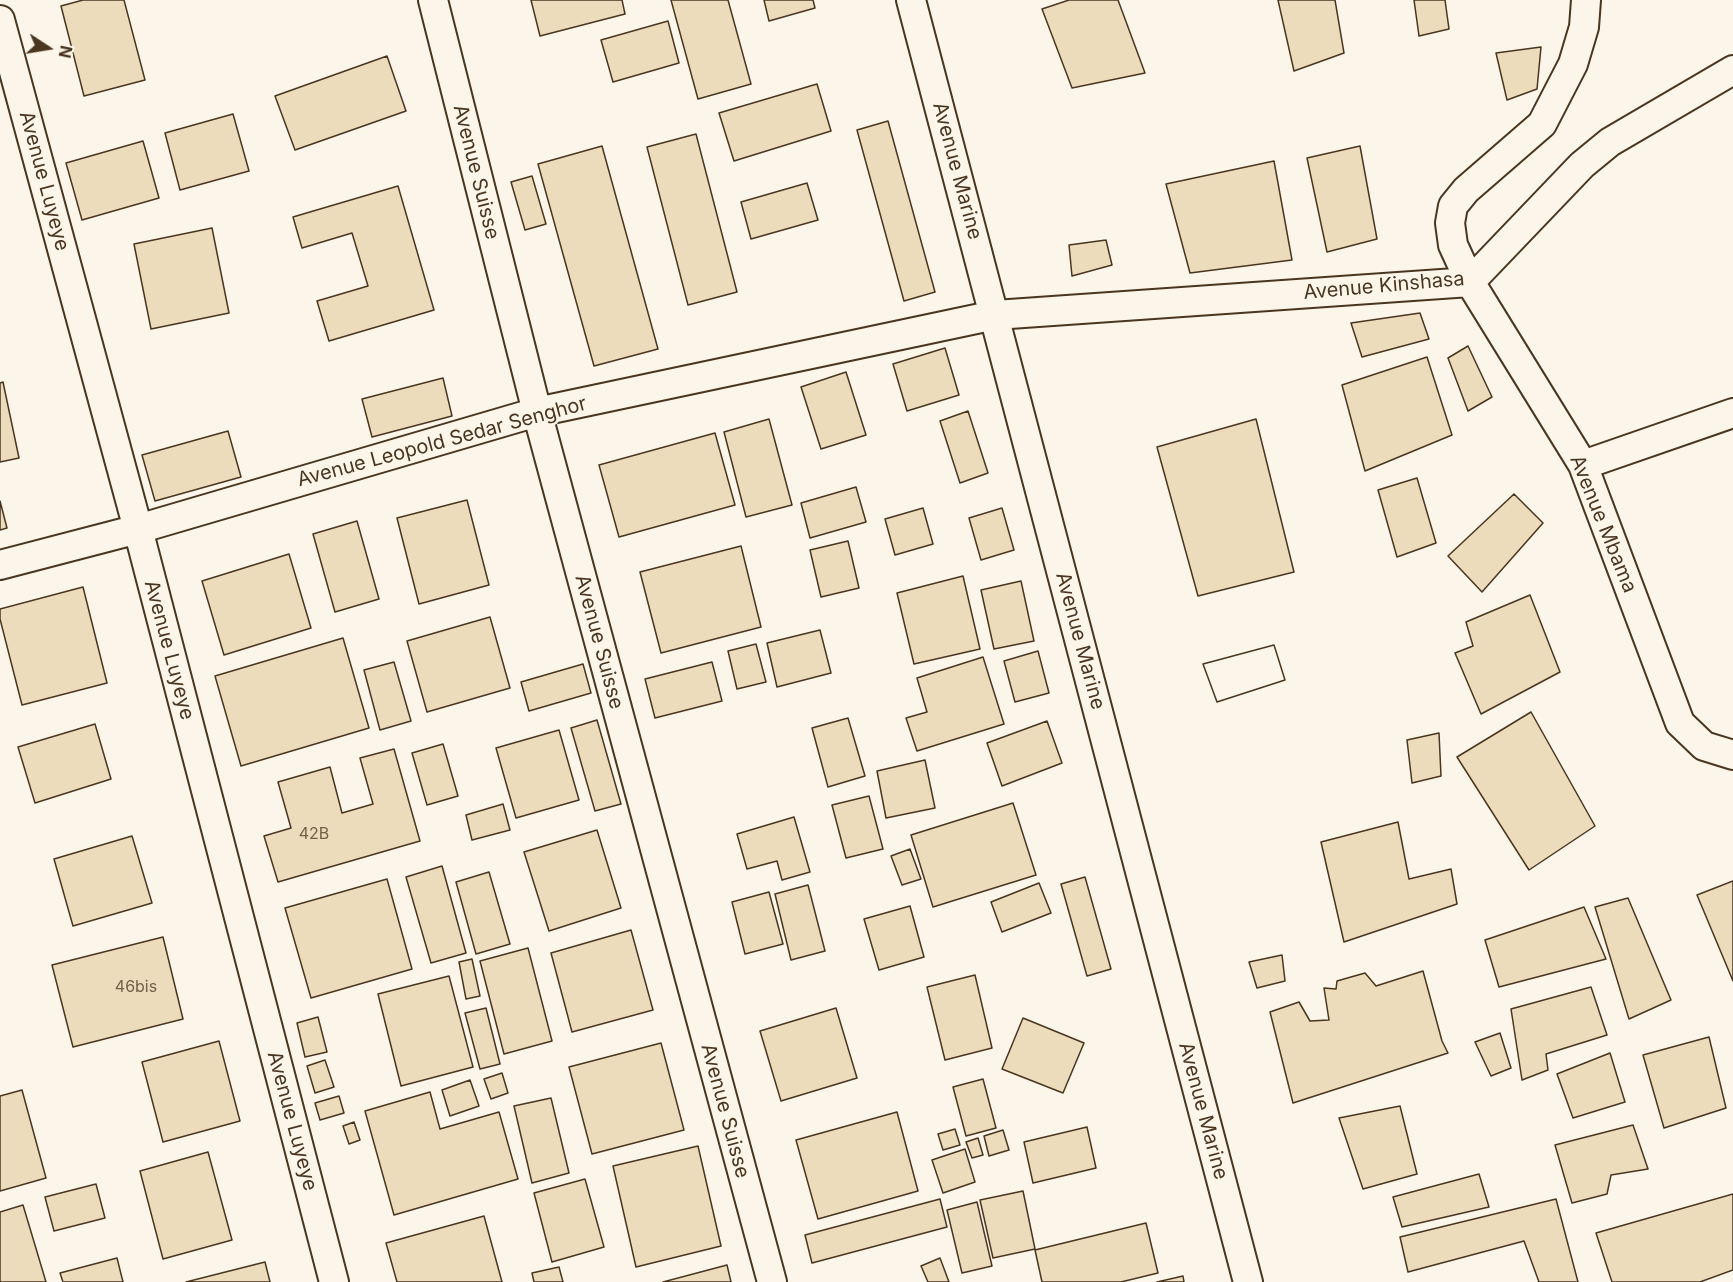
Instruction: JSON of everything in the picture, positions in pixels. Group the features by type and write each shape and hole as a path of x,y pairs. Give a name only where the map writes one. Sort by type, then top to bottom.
{"street":[{"name":"Avenue Suisse","path":"433,0 537,412 772,1282"},
{"name":"Avenue Marine","path":"911,0 1248,1282"},
{"name":"Avenue Mbama","path":"1586,0 1584,27 1573,64 1542,124 1466,190 1453,206 1450,223 1453,245 1470,282 1583,465 1680,723 1704,746 1733,755"},
{"name":"Avenue Luyeye","path":"0,20 138,529 334,1282"},
{"name":"Avenue Kinshasa","path":"995,315 1470,282 1582,165 1610,142 1733,70"},
{"name":"Avenue Leopold Sedar Senghor","path":"0,565 138,529 537,412 995,315"},
{"path":"1583,465 1733,413"}],"building":[{"path":"83,0 124,0 145,80 84,96 61,6"},
{"path":"531,0 622,0 625,14 540,36"},
{"path":"671,0 728,0 751,84 698,99"},
{"path":"764,0 813,0 815,8 769,21"},
{"path":"1069,0 1118,0 1145,73 1072,88 1042,9"},
{"path":"1278,0 1335,0 1344,53 1294,71"},
{"path":"1414,0 1445,0 1449,29 1419,36"},
{"path":"668,21 679,63 613,82 601,40"},
{"path":"1541,47 1537,89 1507,100 1496,53"},
{"path":"387,56 406,111 295,150 275,96"},
{"path":"817,84 831,131 734,161 719,113"},
{"path":"233,114 249,171 180,190 165,133"},
{"path":"888,121 935,292 904,301 857,130"},
{"path":"696,134 737,292 688,305 647,147"},
{"path":"143,141 159,198 82,220 66,163"},
{"path":"602,146 658,349 594,366 538,164"},
{"path":"1360,146 1377,239 1327,252 1307,158"},
{"path":"1274,161 1292,260 1190,273 1166,184"},
{"path":"532,176 546,224 525,230 511,182"},
{"path":"807,183 818,220 751,239 741,202"},
{"path":"398,186 434,310 329,341 317,301 368,286 352,233 302,248 293,217"},
{"path":"212,228 229,313 151,329 134,244"},
{"path":"1106,240 1112,265 1072,276 1069,245"},
{"path":"1420,313 1429,339 1362,357 1351,323"},
{"path":"1468,346 1492,397 1468,411 1448,358"},
{"path":"945,348 959,395 907,411 893,364"},
{"path":"1427,357 1452,435 1365,471 1342,385"},
{"path":"846,372 866,435 821,449 801,387"},
{"path":"443,378 452,416 372,437 362,399"},
{"path":"3,382 19,458 0,462 0,383"},
{"path":"968,411 988,473 960,483 940,421"},
{"path":"769,419 792,505 746,517 724,432"},
{"path":"1256,419 1294,572 1198,596 1157,447"},
{"path":"228,431 241,477 155,501 142,455"},
{"path":"715,433 735,505 619,537 599,465"},
{"path":"1417,478 1436,543 1397,557 1378,490"},
{"path":"856,487 866,522 810,538 801,503"},
{"path":"1514,494 1543,523 1482,592 1448,556"},
{"path":"467,500 489,585 419,604 397,518"},
{"path":"0,501 7,528 0,530"},
{"path":"923,508 933,544 895,555 885,519"},
{"path":"1002,508 1014,550 981,560 969,518"},
{"path":"357,521 379,599 335,612 313,534"},
{"path":"848,541 859,588 821,597 810,550"},
{"path":"741,546 761,627 661,653 640,572"},
{"path":"289,554 311,628 224,655 202,581"},
{"path":"963,576 980,649 914,664 897,593"},
{"path":"1021,581 1034,641 994,649 981,590"},
{"path":"83,587 107,683 22,705 0,619 0,609"},
{"path":"1530,595 1560,672 1481,714 1455,653 1473,646 1466,622"},
{"path":"490,617 510,688 427,712 407,641"},
{"path":"820,630 831,673 777,687 767,643"},
{"path":"343,638 369,728 241,766 215,676"},
{"path":"756,644 766,682 737,689 728,651"},
{"path":"1274,645 1285,680 1217,702 1203,664"},
{"path":"1274,645 1285,680 1217,702 1203,664"},
{"path":"1038,651 1049,693 1015,702 1004,661"},
{"path":"983,657 1004,724 917,751 906,718 927,712 917,678"},
{"path":"394,662 411,721 380,730 364,670"},
{"path":"712,662 722,701 655,718 645,679"},
{"path":"583,664 591,693 529,711 521,682"},
{"path":"1531,712 1595,826 1529,870 1457,757"},
{"path":"848,718 865,776 828,787 812,728"},
{"path":"597,720 621,804 595,811 571,728"},
{"path":"1047,721 1062,763 1002,786 987,743"},
{"path":"95,724 111,779 35,803 18,747"},
{"path":"559,730 579,800 516,818 496,748"},
{"path":"1439,733 1441,776 1412,783 1407,740"},
{"path":"443,744 458,796 427,805 412,753"},
{"path":"394,749 420,841 278,882 264,836 291,828 278,782 330,767 342,813 373,804 360,758"},
{"path":"925,760 935,808 886,818 877,771"},
{"path":"869,796 883,849 846,858 832,805"},
{"path":"1013,803 1036,875 933,907 911,835"},
{"path":"503,804 510,830 472,840 466,815"},
{"path":"794,817 810,872 782,880 777,861 747,869 737,834"},
{"path":"1398,822 1409,879 1451,869 1457,904 1344,942 1321,842"},
{"path":"597,830 621,908 549,931 524,852"},
{"path":"132,836 152,903 73,926 54,859"},
{"path":"910,849 921,879 902,885 891,856"},
{"path":"442,866 466,953 431,963 406,877"},
{"path":"489,872 510,944 476,954 456,882"},
{"path":"1085,877 1111,969 1087,976 1061,884"},
{"path":"387,879 412,969 311,998 285,908"},
{"path":"1733,881 1733,981 1697,895"},
{"path":"1039,883 1051,913 1002,932 991,902"},
{"path":"808,885 825,951 791,960 775,894"},
{"path":"769,892 783,944 745,954 732,902"},
{"path":"1628,898 1671,1000 1629,1019 1595,907"},
{"path":"910,906 924,957 879,970 864,919"},
{"path":"1584,907 1606,959 1499,987 1485,940"},
{"path":"631,930 653,1010 572,1032 551,953"},
{"path":"163,937 183,1019 73,1047 52,965"},
{"path":"528,948 552,1041 504,1054 480,961"},
{"path":"1282,955 1285,981 1257,988 1249,962"},
{"path":"472,959 480,996 466,999 459,962"},
{"path":"1423,971 1442,1041 1448,1053 1293,1103 1270,1012 1299,1002 1310,1021 1329,1020 1324,988 1336,989 1337,981 1365,973 1376,986"},
{"path":"975,975 992,1048 945,1060 927,987"},
{"path":"449,976 473,1067 401,1086 378,994"},
{"path":"1591,987 1607,1035 1546,1054 1548,1070 1522,1080 1511,1009"},
{"path":"486,1008 500,1064 480,1069 465,1013"},
{"path":"836,1008 857,1078 781,1101 760,1031"},
{"path":"318,1017 327,1052 305,1057 297,1023"},
{"path":"1023,1018 1084,1043 1063,1093 1002,1069"},
{"path":"1500,1033 1511,1068 1491,1076 1475,1042"},
{"path":"1709,1037 1726,1108 1664,1128 1643,1055"},
{"path":"219,1041 240,1121 163,1142 142,1062"},
{"path":"661,1043 684,1130 592,1154 569,1067"},
{"path":"1610,1053 1625,1102 1573,1118 1557,1074"},
{"path":"325,1060 334,1087 315,1093 307,1066"},
{"path":"502,1073 508,1093 491,1099 484,1079"},
{"path":"983,1079 996,1128 966,1136 953,1087"},
{"path":"470,1080 479,1106 450,1116 442,1090"},
{"path":"22,1090 46,1178 0,1191 0,1096"},
{"path":"430,1092 440,1129 499,1112 518,1179 394,1215 365,1111"},
{"path":"339,1096 344,1113 320,1120 315,1103"},
{"path":"551,1098 569,1173 532,1183 514,1106"},
{"path":"1400,1106 1417,1174 1363,1189 1339,1118"},
{"path":"897,1112 918,1191 818,1219 796,1140"},
{"path":"354,1122 360,1140 349,1144 343,1126"},
{"path":"1633,1125 1648,1169 1611,1175 1607,1194 1572,1203 1555,1145"},
{"path":"1087,1127 1096,1168 1033,1183 1024,1142"},
{"path":"955,1129 960,1145 943,1150 938,1134"},
{"path":"1003,1130 1009,1150 989,1156 984,1136"},
{"path":"978,1138 983,1155 972,1158 966,1142"},
{"path":"698,1146 721,1246 636,1267 613,1166"},
{"path":"965,1149 975,1182 943,1193 932,1160"},
{"path":"208,1152 232,1240 163,1259 140,1171"},
{"path":"1479,1174 1489,1207 1402,1227 1393,1197"},
{"path":"585,1179 604,1247 552,1262 534,1193"},
{"path":"96,1184 105,1218 54,1231 45,1197"},
{"path":"1023,1191 1035,1249 993,1258 980,1200"},
{"path":"1733,1194 1733,1270 1700,1282 1612,1282 1596,1233"},
{"path":"940,1199 947,1227 812,1263 805,1235"},
{"path":"1556,1199 1578,1282 1539,1282 1524,1241 1408,1272 1400,1237"},
{"path":"977,1202 992,1266 962,1273 947,1210"},
{"path":"23,1205 46,1282 0,1282 0,1212"},
{"path":"484,1216 502,1282 397,1282 386,1243"},
{"path":"1146,1223 1158,1273 1121,1282 1042,1282 1035,1250"},
{"path":"117,1258 123,1282 63,1282 60,1273"},
{"path":"940,1258 949,1282 928,1282 921,1266"},
{"path":"265,1262 270,1282 186,1282"},
{"path":"727,1265 731,1282 663,1282"},
{"path":"559,1267 563,1282 534,1282 532,1273"},
{"path":"1183,1276 1184,1282 1157,1282"}]}
